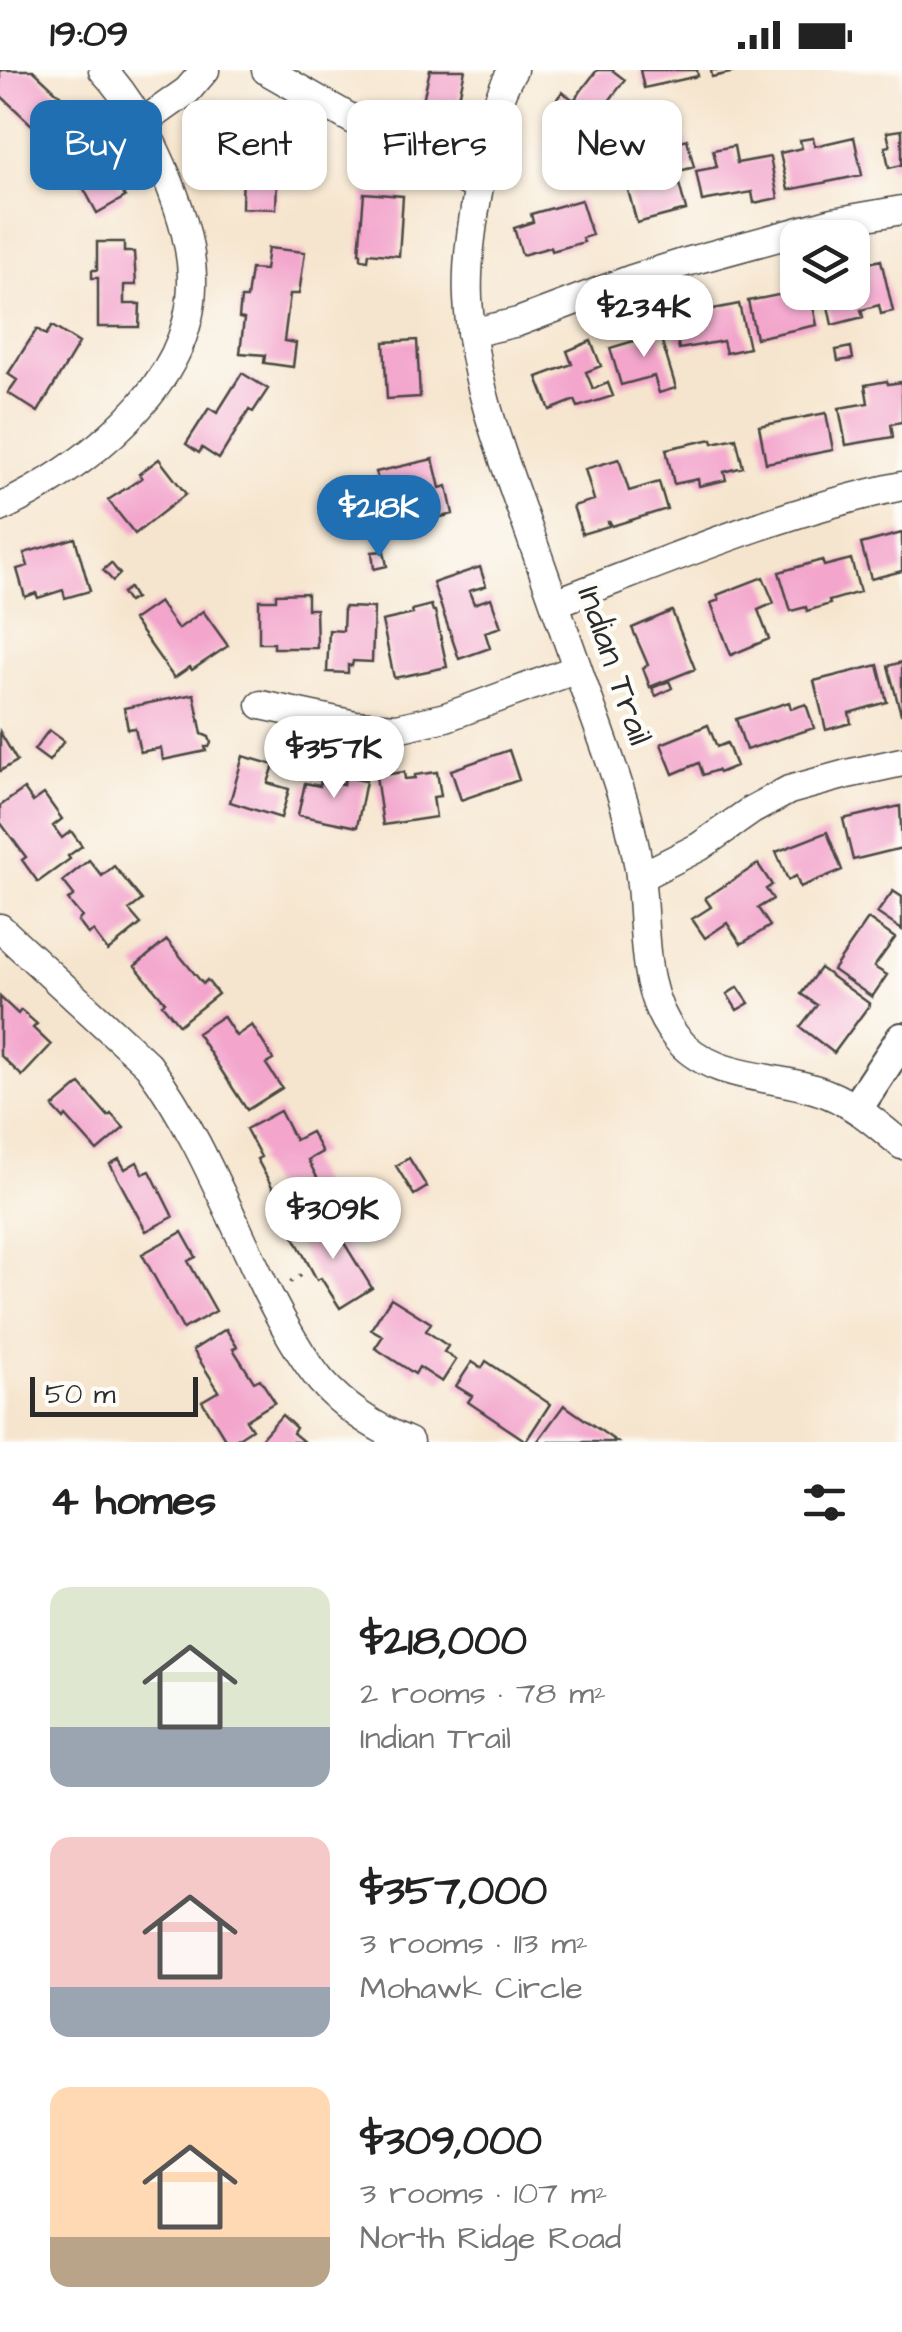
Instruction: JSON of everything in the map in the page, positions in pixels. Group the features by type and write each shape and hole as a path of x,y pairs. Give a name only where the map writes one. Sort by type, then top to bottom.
{"street":[{"path":"104,70 126,100"},
{"path":"162,109 187,91 205,70"},
{"path":"266,70 347,116"},
{"name":"Indian Trail","path":"500,100 513,70"},
{"path":"0,508 59,476 122,425 166,372 189,316 192,288 186,232 162,164"},
{"name":"Indian Trail","path":"478,190 468,273 478,376 610,755 640,876 642,925 652,987 662,1016 677,1040 701,1058 723,1068 825,1092 857,1108 902,1145"},
{"path":"472,333 518,322 683,263 834,222 902,210"},
{"path":"555,603 804,512 902,486"},
{"path":"261,705 355,725 397,728 446,717 577,669"},
{"path":"640,876 678,860 789,790 902,762"},
{"path":"0,928 148,1065 193,1134 245,1250 301,1352 323,1382 352,1410 409,1442"},
{"path":"857,1108 902,1039"}],"building":[{"path":"0,70 33,70 63,98 30,100 30,123 0,95"},
{"path":"430,70 465,70 458,100 423,100"},
{"path":"597,70 612,70 625,80 610,100 574,100"},
{"path":"640,70 697,70 698,76 644,88"},
{"path":"711,70 735,70 735,72 712,77"},
{"path":"562,92 574,100 556,100"},
{"path":"902,130 902,165 889,168 887,132"},
{"path":"854,137 862,175 788,190 780,153 802,148 800,140 813,138 815,146"},
{"path":"687,139 694,167 682,170 682,140"},
{"path":"734,146 737,163 770,157 778,198 754,203 752,192 702,201 696,171 717,167 713,150"},
{"path":"84,190 121,190 125,197 97,213"},
{"path":"242,190 277,190 276,209 242,208"},
{"path":"628,190 681,190 686,210 637,223"},
{"path":"364,193 403,196 399,256 369,253 368,260 361,259"},
{"path":"581,200 592,235 582,238 584,242 522,255 514,228 533,222 531,214"},
{"path":"97,242 124,242 124,252 134,252 136,285 124,285 124,304 140,304 139,327 98,327 98,278 92,278 92,270 97,270"},
{"path":"268,248 305,252 299,294 290,294 284,341 296,343 293,367 264,363 265,355 240,353 244,319 239,318 241,298 247,298 251,269 265,270"},
{"path":"881,260 893,311 881,314 879,305 870,308 870,263"},
{"path":"780,295 780,310 814,310 817,325 756,338 748,301"},
{"path":"739,304 749,348 726,353 723,341 679,349 673,317"},
{"path":"829,310 861,310 863,317 832,325"},
{"path":"656,322 676,388 659,393 654,376 621,385 610,348 644,338 641,326"},
{"path":"52,326 79,343 38,412 8,393 17,380 8,374 37,329 46,335"},
{"path":"417,340 420,397 387,399 384,342"},
{"path":"591,341 601,366 586,372 593,389 608,383 613,396 578,407 575,400 550,410 537,377 572,364 567,351"},
{"path":"851,347 853,359 838,361 836,350"},
{"path":"242,373 268,389 253,412 249,410 219,459 202,448 199,453 186,444 209,408 217,413"},
{"path":"902,382 902,422 891,424 893,437 846,445 839,408 868,403 865,385"},
{"path":"826,413 833,450 766,463 759,426"},
{"path":"736,438 743,467 724,472 726,480 699,486 698,479 674,484 666,449"},
{"path":"159,459 186,494 135,534 108,500 142,478 139,474"},
{"path":"433,459 440,488 447,486 453,514 417,523 409,488 381,494 376,472"},
{"path":"619,459 629,491 659,482 667,509 612,526 608,522 609,526 582,534 573,506 594,500 585,469"},
{"path":"902,533 902,571 871,579 861,544"},
{"path":"75,538 90,591 65,598 63,590 38,598 36,593 25,597 17,569 28,566 24,553"},
{"path":"384,551 387,566 374,569 372,552"},
{"path":"851,559 860,592 807,611 806,607 791,611 779,572 822,560 824,566"},
{"path":"111,563 120,574 113,581 103,570"},
{"path":"480,567 486,586 469,591 474,604 491,598 501,627 485,632 490,648 459,659 433,583"},
{"path":"763,577 774,603 758,610 769,639 731,655 711,603 719,600 717,595"},
{"path":"129,588 135,598 128,602 122,593"},
{"path":"307,593 307,609 316,609 317,648 274,648 274,643 259,643 259,600 276,600 276,594"},
{"path":"159,602 178,629 203,611 228,646 174,678 133,620"},
{"path":"431,605 447,667 394,678 382,621"},
{"path":"344,607 374,608 372,662 353,661 352,666 348,665 348,673 327,672 329,630 343,631"},
{"path":"672,611 695,669 650,687 643,668 648,665 632,628"},
{"path":"902,662 902,714 901,714 888,666"},
{"path":"878,665 887,702 849,713 851,723 826,730 814,681"},
{"path":"669,681 672,688 656,696 652,688"},
{"path":"194,694 202,734 211,743 206,751 163,760 161,748 140,752 135,728 128,729 124,708"},
{"path":"789,702 791,709 806,704 814,728 746,750 736,719"},
{"path":"708,725 717,747 727,743 736,766 703,775 699,763 673,774 661,744"},
{"path":"49,730 64,741 49,761 34,750"},
{"path":"0,732 17,761 0,771"},
{"path":"509,750 519,780 461,800 451,770"},
{"path":"243,756 274,765 268,783 289,789 281,818 230,802"},
{"path":"404,772 405,779 437,772 441,796 433,797 436,817 383,825 376,776"},
{"path":"345,777 366,781 357,827 298,815 305,783 320,786 321,780 344,784"},
{"path":"24,789 33,802 44,794 62,819 53,826 62,838 71,831 82,846 38,882 22,860 26,857 0,822 0,806"},
{"path":"900,806 902,848 853,860 843,819"},
{"path":"827,832 842,870 800,887 796,876 788,880 776,852"},
{"path":"89,860 102,876 114,866 142,900 129,910 141,924 108,951 93,931 88,934 78,921 82,917 68,900 74,895 63,881"},
{"path":"758,864 772,885 766,889 773,899 758,908 770,926 741,944 727,923 705,938 692,919 711,907 705,898"},
{"path":"893,891 902,897 902,930 877,913"},
{"path":"868,919 895,938 874,967 887,975 872,997 833,970"},
{"path":"167,940 203,984 207,980 218,994 179,1025 135,966"},
{"path":"820,968 870,1004 834,1053 800,1027 817,1005 801,994"},
{"path":"738,987 749,1003 737,1010 727,994"},
{"path":"0,997 18,1014 21,1010 37,1024 33,1028 51,1045 22,1076 0,1055"},
{"path":"223,1016 236,1036 252,1025 273,1060 266,1064 282,1088 247,1110 197,1033"},
{"path":"80,1084 124,1128 97,1151 53,1107"},
{"path":"280,1111 295,1140 311,1132 322,1152 308,1160 322,1187 283,1207 246,1129"},
{"path":"409,1158 427,1187 414,1195 396,1166"},
{"path":"119,1159 125,1169 137,1162 143,1174 150,1171 173,1217 146,1231 110,1164"},
{"path":"328,1217 372,1288 340,1308 321,1278 317,1280 294,1237"},
{"path":"182,1232 196,1257 188,1261 216,1311 183,1329 142,1254"},
{"path":"391,1298 431,1323 426,1331 448,1346 444,1352 456,1360 442,1382 419,1367 415,1374 375,1348 383,1336 371,1329"},
{"path":"226,1329 237,1347 233,1349 254,1382 260,1379 275,1402 246,1420 252,1429 232,1442 227,1442 202,1401 219,1391 193,1350"},
{"path":"486,1361 550,1404 526,1441 468,1402 472,1396 456,1386 472,1362 482,1368"},
{"path":"564,1405 617,1442 537,1442"},
{"path":"282,1415 304,1442 258,1442"}]}
